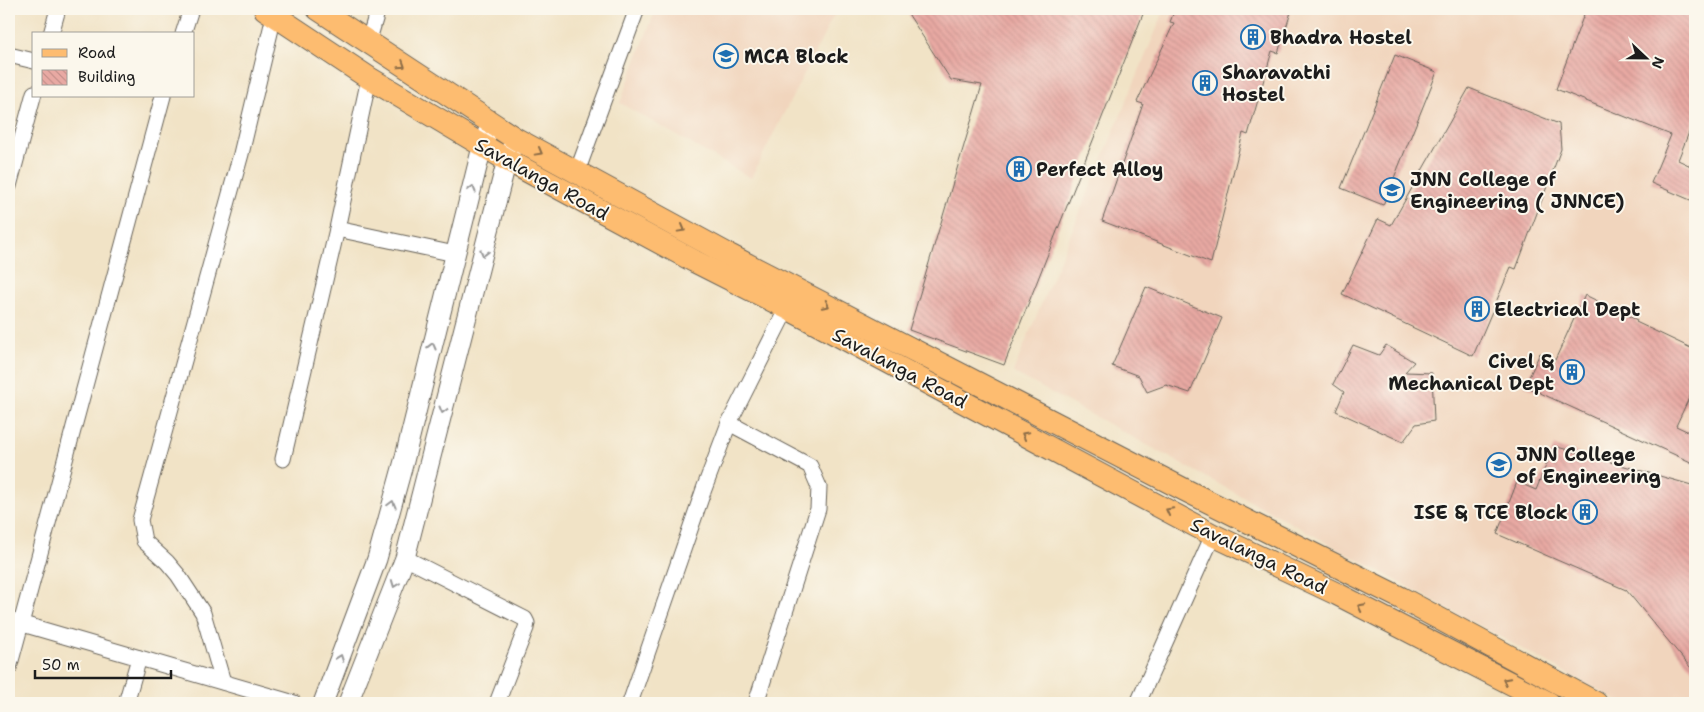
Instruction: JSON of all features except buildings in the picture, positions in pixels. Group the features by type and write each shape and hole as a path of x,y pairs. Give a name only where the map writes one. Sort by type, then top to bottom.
{"main road":[{"name":"Savalanga Road","path":"318,9 516,139 576,172 729,255 1123,459 1401,598 1596,703"},
{"name":"Savalanga Road","path":"270,12 369,78 482,147 1213,535 1336,594 1549,703"}],"street":[{"path":"52,32 58,9"},
{"path":"184,32 190,9"},
{"path":"368,43 378,9"},
{"path":"576,172 636,9"},
{"path":"223,682 203,613 173,568 144,541 140,520 240,154 270,12"},
{"path":"9,55 32,61"},
{"path":"283,459 337,229 369,78"},
{"path":"9,186 33,98"},
{"path":"9,668 15,622 162,98"},
{"path":"323,703 377,559 404,461 482,147 491,123"},
{"path":"348,703 405,558 507,160 516,139"},
{"path":"337,229 455,254"},
{"path":"630,703 704,489 729,423 787,308"},
{"path":"729,423 810,466 820,487 818,509 756,703"},
{"path":"1138,703 1213,535"},
{"path":"405,558 525,619 526,628 497,703"},
{"path":"15,622 294,703"},
{"path":"126,703 139,658"}],"shaded area":[{"name":"MCA Block","path":"656,9 837,9 751,178 620,103"},
{"name":"JNN College of Engineering ( JNNCE)","path":"1165,9 1695,9 1695,703 1622,703 1013,372"}],"place":[{"name":"Bhadra Hostel","path":"1253,37"},
{"name":"MCA Block","path":"726,56"},
{"name":"Sharavathi Hostel","path":"1205,83"},
{"name":"Perfect Alloy","path":"1019,169"},
{"name":"JNN College of Engineering ( JNNCE)","path":"1392,190"},
{"name":"Electrical Dept","path":"1477,309"},
{"name":"Civel & Mechanical Dept","path":"1572,372"},
{"name":"JNN College of Engineering","path":"1499,465"},
{"name":"ISE & TCE Block","path":"1585,512"}]}
